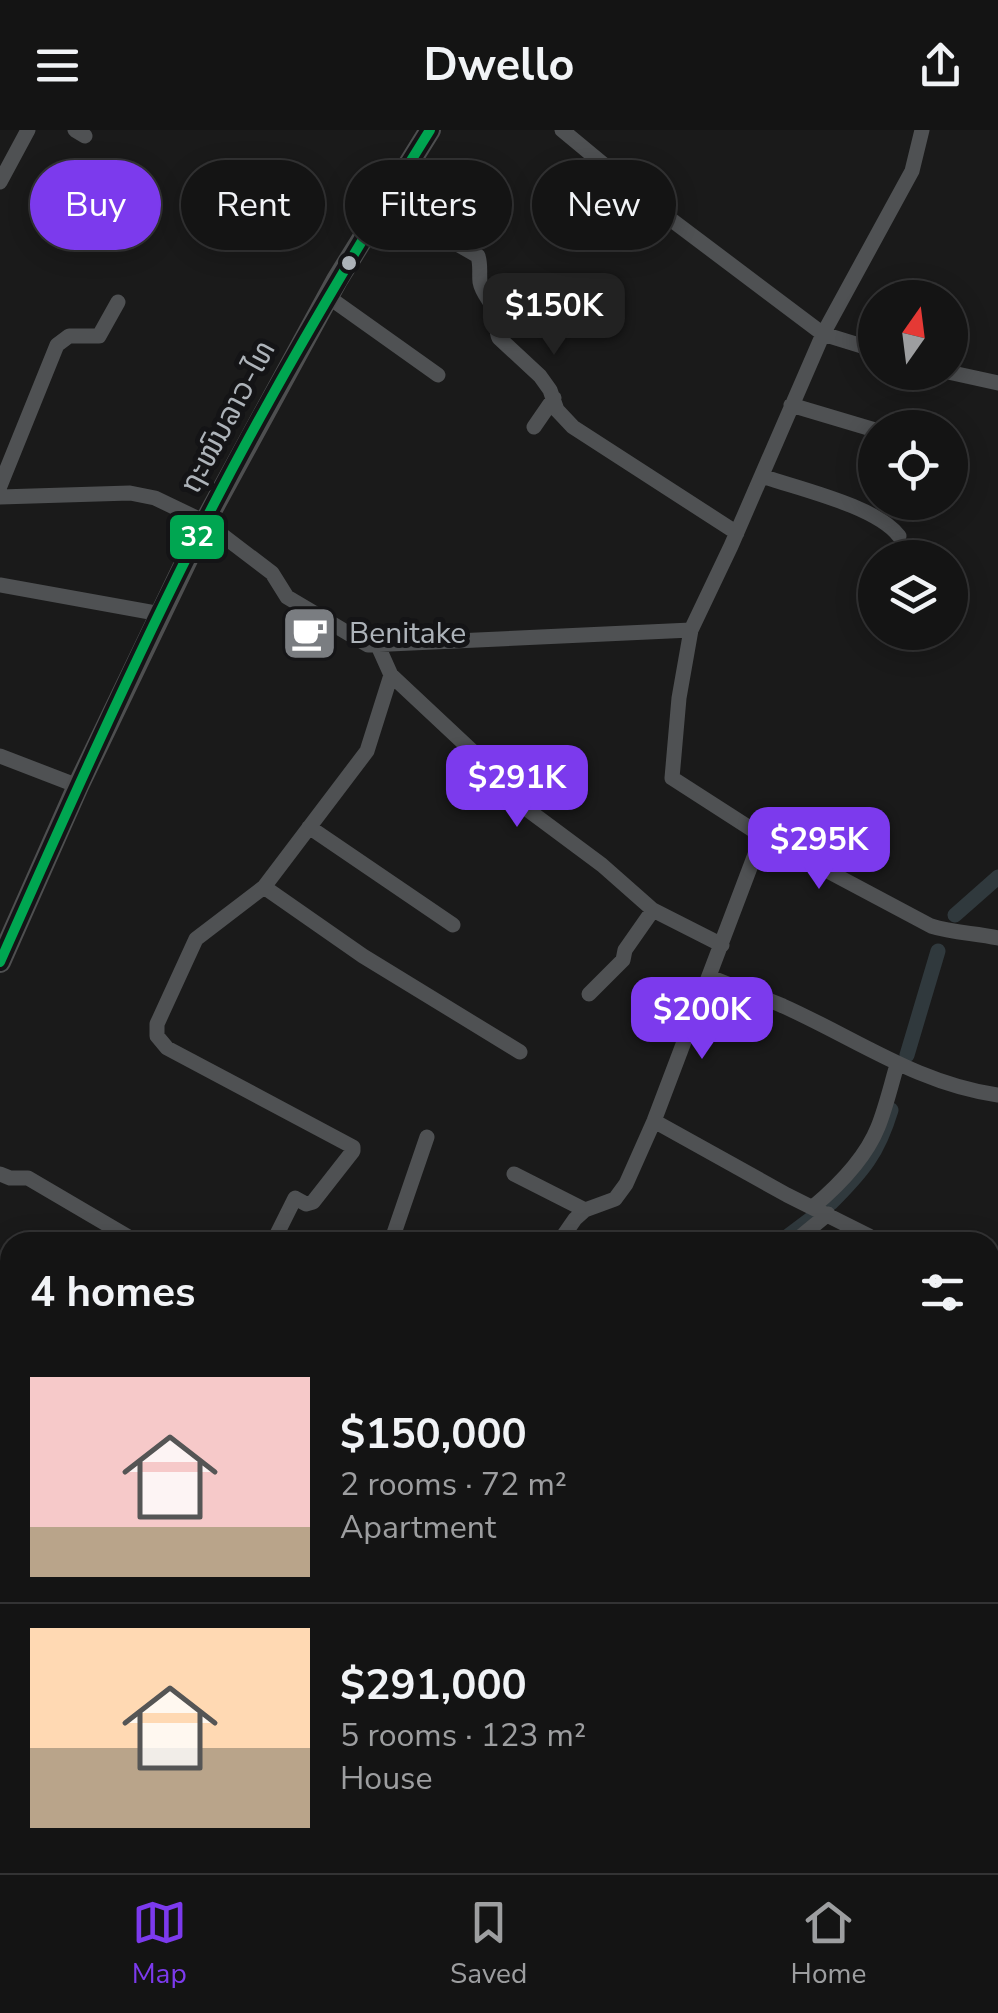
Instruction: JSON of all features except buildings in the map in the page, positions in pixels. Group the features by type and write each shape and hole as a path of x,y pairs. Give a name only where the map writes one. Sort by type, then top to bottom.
{"street":[{"path":"0,182 28,130"},
{"name":"ຖະໜົນລາວ-ໄທ","path":"411,160 430,130"},
{"path":"562,130 661,212 823,334 858,345"},
{"path":"922,130 912,171 823,334 737,533 690,630 672,778 762,836 931,926 998,938"},
{"name":"ຖະໜົນລາວ-ໄທ","path":"0,962 78,786 205,522 355,250"},
{"path":"468,250 478,256 480,287 498,319 499,338 540,376 557,410 573,427 737,533"},
{"path":"328,296 438,376"},
{"path":"0,486 58,345 69,336 98,336 118,302"},
{"path":"968,377 998,384"},
{"path":"534,427 554,398"},
{"path":"791,406 858,425"},
{"path":"762,476 856,508 899,536"},
{"path":"0,497 130,493 155,498 205,522 272,573 287,596 368,645 690,630"},
{"path":"0,585 162,614"},
{"path":"378,646 392,675 501,778 520,804 602,865 653,910 722,944"},
{"path":"278,1232 295,1198 306,1204 313,1202 354,1147 167,1048 156,1031 196,938 264,887 367,752 392,675"},
{"path":"0,756 78,786"},
{"path":"309,827 453,925"},
{"path":"567,1232 585,1210 615,1199 626,1184 654,1121 762,836"},
{"path":"264,887 363,956 520,1052"},
{"path":"588,994 623,960 625,950 653,910"},
{"path":"710,977 784,1006 897,1065 948,1085 998,1095"},
{"path":"813,1207 866,1152 878,1128 897,1065"},
{"path":"654,1121 862,1232"},
{"path":"394,1232 427,1136"},
{"path":"0,1174 28,1178 120,1232"},
{"path":"514,1174 585,1210"},
{"path":"806,1232 828,1214"}],"waterway":[{"path":"955,915 998,877"},
{"path":"907,1055 938,951"},
{"path":"831,1203 868,1161 891,1110"},
{"path":"793,1232 812,1218"}],"transit line":[{"name":"32","path":"0,962 204,523 313,324 430,130"}],"place":[{"name":"Benitake","path":"310,633"}]}
